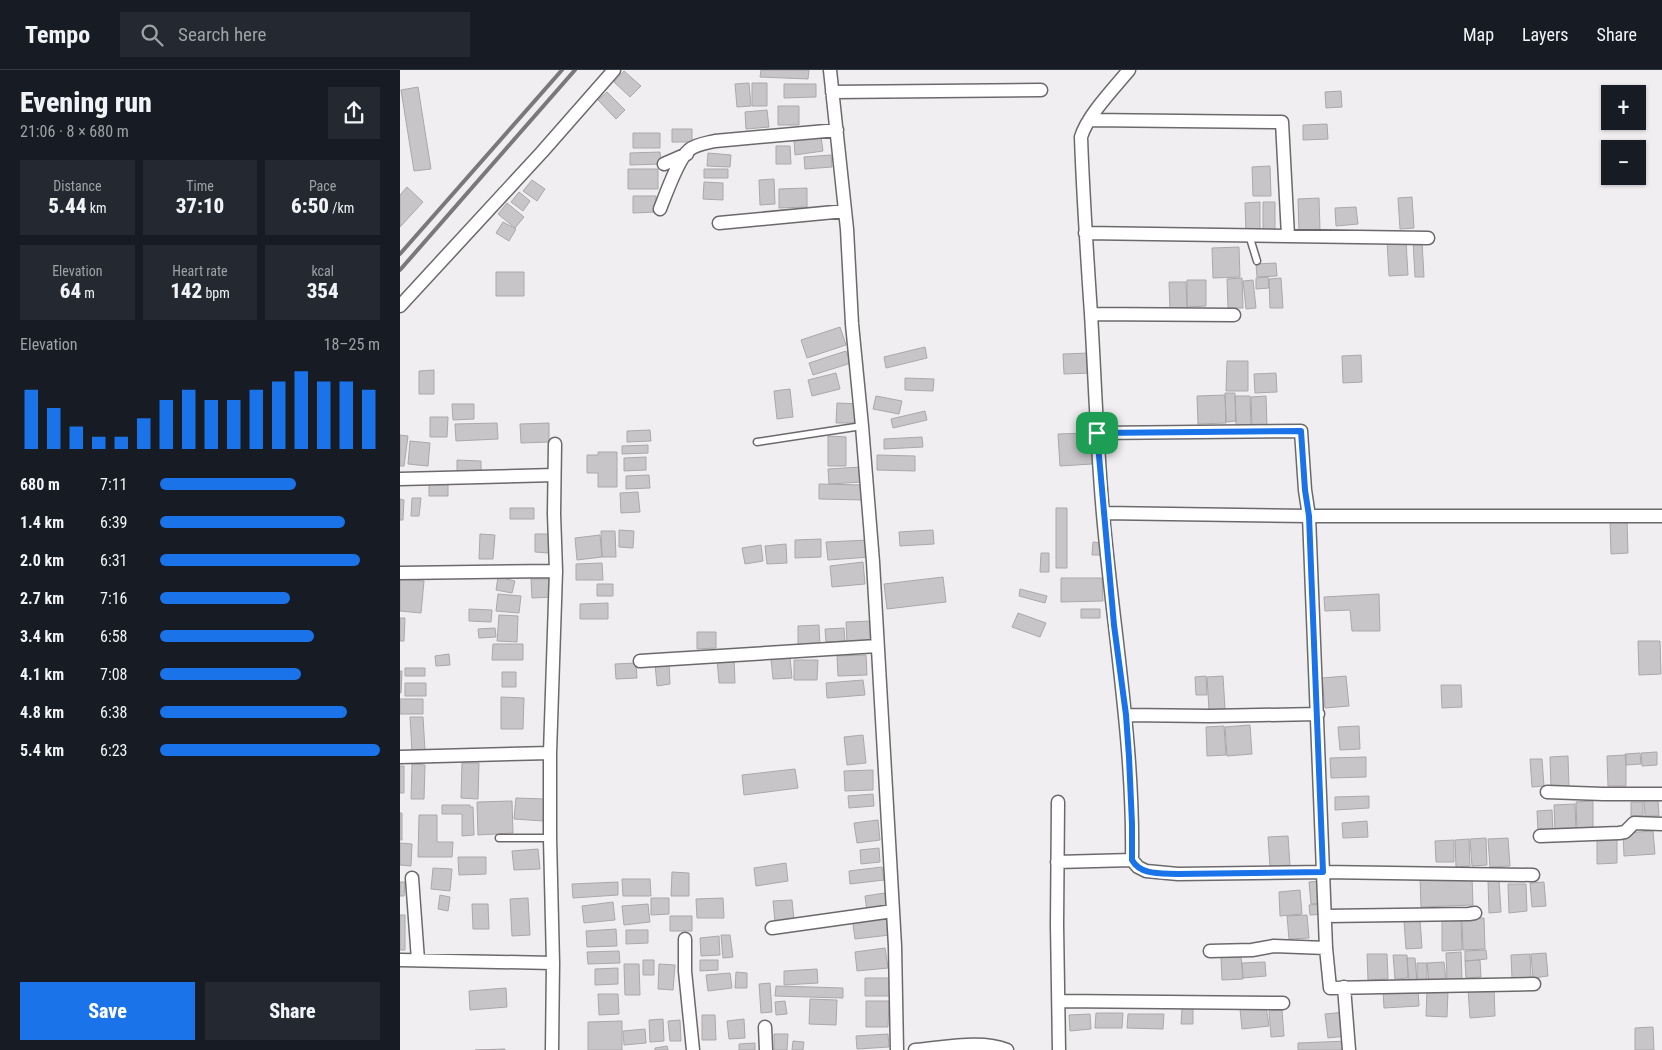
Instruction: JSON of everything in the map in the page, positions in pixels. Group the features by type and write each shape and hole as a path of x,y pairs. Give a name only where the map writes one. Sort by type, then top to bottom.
{"street":[{"path":"400,306 542,152 614,70"},
{"path":"830,70 845,211 877,646 892,911 896,1050"},
{"path":"1130,70 1089,120 1083,129 1081,137 1097,433 1114,625 1126,715 1132,815 1132,860 1134,864 1142,870 1156,873 1323,872 1533,875"},
{"path":"832,92 1040,90"},
{"path":"1089,120 1282,122 1288,236"},
{"path":"664,164 700,149 727,142 837,130"},
{"path":"660,209 682,158 690,149 715,141 837,130"},
{"path":"719,223 845,211"},
{"path":"1085,233 1428,238"},
{"path":"1091,314 1234,315"},
{"path":"1097,433 1301,431 1305,490 1309,516 1326,948 1330,988 1534,984"},
{"path":"552,1050 553,962 550,753 556,571 555,444"},
{"path":"400,479 554,475"},
{"path":"1103,513 1309,516 1662,516"},
{"path":"400,574 556,571"},
{"path":"640,660 877,646"},
{"path":"1126,715 1318,714"},
{"path":"400,757 550,753"},
{"path":"1547,792 1662,794"},
{"path":"1058,802 1059,1050"},
{"path":"1540,836 1619,833 1625,832 1634,823 1662,824"},
{"path":"1057,862 1132,860"},
{"path":"412,878 418,960"},
{"path":"772,928 892,911"},
{"path":"1326,916 1469,914 1475,912"},
{"path":"685,940 685,970 693,1050"},
{"path":"1210,951 1252,950 1274,946 1326,948"},
{"path":"400,960 553,962"},
{"path":"1344,987 1349,1050"},
{"path":"1058,1001 1282,1003"},
{"path":"764,1027 766,1050"},
{"path":"915,1050 993,1045 1007,1050"}],"lane":[{"path":"1249,235 1257,261"},
{"path":"757,442 862,426"},
{"path":"499,838 550,838"}],"building":[{"path":"761,70 809,70 808,79 760,77"},
{"path":"624,71 641,86 630,97 614,82"},
{"path":"749,83 751,106 737,107 735,84"},
{"path":"752,83 767,83 767,106 752,106"},
{"path":"784,84 816,84 816,97 784,98"},
{"path":"418,87 431,169 414,171 401,90"},
{"path":"1341,91 1342,107 1326,108 1325,92"},
{"path":"607,92 625,110 616,119 598,100"},
{"path":"778,106 799,106 799,125 778,125"},
{"path":"767,110 769,127 746,129 745,112"},
{"path":"1327,124 1328,139 1303,140 1303,125"},
{"path":"672,129 692,129 692,142 672,142"},
{"path":"633,133 660,133 660,148 633,148"},
{"path":"821,137 823,151 795,155 794,140"},
{"path":"776,146 790,146 791,164 776,164"},
{"path":"660,152 661,164 630,165 630,153"},
{"path":"708,153 731,155 730,167 707,166"},
{"path":"831,155 832,167 805,169 804,157"},
{"path":"1270,166 1271,196 1253,196 1252,167"},
{"path":"628,169 658,169 658,189 628,189"},
{"path":"704,169 728,169 728,178 704,178"},
{"path":"774,179 775,204 760,205 759,180"},
{"path":"532,180 545,189 537,201 523,191"},
{"path":"704,182 723,183 723,200 703,199"},
{"path":"407,187 423,202 400,227 400,195"},
{"path":"807,188 807,207 779,208 779,189"},
{"path":"519,192 530,201 523,211 511,202"},
{"path":"633,196 656,196 656,212 633,213"},
{"path":"1412,197 1414,228 1400,229 1398,198"},
{"path":"1319,198 1320,230 1299,231 1298,199"},
{"path":"1260,202 1260,233 1246,233 1245,203"},
{"path":"1263,202 1275,202 1275,233 1263,233"},
{"path":"507,203 524,217 515,228 498,214"},
{"path":"1356,207 1358,224 1336,226 1335,208"},
{"path":"503,222 516,229 509,241 496,233"},
{"path":"1406,241 1408,275 1389,276 1387,242"},
{"path":"1413,241 1422,241 1424,277 1415,277"},
{"path":"1239,247 1240,277 1213,278 1212,248"},
{"path":"1276,263 1277,276 1257,277 1256,264"},
{"path":"496,272 524,272 524,296 496,296"},
{"path":"1268,277 1269,288 1256,289 1256,278"},
{"path":"1242,278 1243,308 1228,308 1227,279"},
{"path":"1281,278 1283,308 1270,308 1269,279"},
{"path":"1187,280 1206,280 1206,306 1187,307"},
{"path":"1253,280 1256,308 1246,309 1243,281"},
{"path":"1169,282 1186,282 1187,308 1170,309"},
{"path":"840,327 846,345 807,358 801,340"},
{"path":"925,347 927,358 886,368 884,357"},
{"path":"846,351 851,363 813,375 809,363"},
{"path":"1090,353 1091,373 1064,374 1063,354"},
{"path":"1361,355 1362,382 1343,383 1342,356"},
{"path":"1227,361 1248,361 1248,391 1226,391"},
{"path":"434,370 434,394 419,394 419,371"},
{"path":"836,373 840,389 812,396 808,380"},
{"path":"1276,373 1277,392 1255,393 1254,374"},
{"path":"905,378 934,379 933,391 905,390"},
{"path":"790,389 793,417 777,419 774,391"},
{"path":"1225,393 1235,393 1236,421 1226,422"},
{"path":"1225,395 1226,423 1198,424 1197,396"},
{"path":"876,396 902,401 899,414 873,409"},
{"path":"1235,396 1250,396 1251,426 1236,426"},
{"path":"1266,396 1267,426 1252,427 1251,397"},
{"path":"837,403 860,404 859,423 836,423"},
{"path":"452,404 474,404 474,419 453,420"},
{"path":"925,411 927,420 893,428 891,419"},
{"path":"430,417 448,417 447,437 430,437"},
{"path":"497,423 498,439 456,441 455,424"},
{"path":"549,423 549,442 521,443 520,424"},
{"path":"650,430 651,441 627,442 627,431"},
{"path":"1090,433 1092,464 1060,466 1058,434"},
{"path":"400,435 408,436 404,466 400,466"},
{"path":"828,436 846,437 846,466 828,466"},
{"path":"922,437 923,447 884,449 884,439"},
{"path":"410,441 430,443 428,466 408,464"},
{"path":"648,445 648,453 622,454 622,446"},
{"path":"598,452 617,452 617,487 598,487 598,473 587,473 587,455 598,455"},
{"path":"877,455 915,456 915,471 877,470"},
{"path":"646,457 646,470 624,471 624,458"},
{"path":"457,460 481,461 481,475 457,474"},
{"path":"861,467 862,482 829,484 828,469"},
{"path":"649,475 650,488 626,489 626,476"},
{"path":"429,484 448,484 448,496 429,496"},
{"path":"819,484 864,485 864,500 819,499"},
{"path":"638,492 640,512 621,513 620,493"},
{"path":"412,498 421,498 419,516 411,516"},
{"path":"400,499 404,500 403,520 400,520"},
{"path":"510,508 534,508 534,519 510,519"},
{"path":"1056,508 1067,508 1067,568 1056,568"},
{"path":"1610,521 1627,521 1628,553 1611,554"},
{"path":"619,530 634,531 633,548 619,547"},
{"path":"933,530 934,544 900,546 899,532"},
{"path":"601,531 615,531 616,557 602,557"},
{"path":"480,534 495,535 493,559 479,559"},
{"path":"535,534 550,534 549,553 535,552"},
{"path":"600,535 602,557 577,560 575,538"},
{"path":"821,539 821,557 795,558 795,540"},
{"path":"869,540 870,557 828,560 826,542"},
{"path":"1093,542 1102,543 1101,555 1092,555"},
{"path":"786,544 787,563 767,564 765,546"},
{"path":"761,545 763,561 745,564 742,548"},
{"path":"1041,553 1049,553 1049,572 1040,572"},
{"path":"863,562 865,584 832,587 830,566"},
{"path":"602,563 603,580 576,580 576,564"},
{"path":"498,577 515,581 512,593 496,590"},
{"path":"943,577 946,602 887,609 884,584"},
{"path":"1061,578 1102,578 1103,601 1061,602"},
{"path":"400,579 424,581 421,613 400,611"},
{"path":"531,579 553,579 553,597 532,598"},
{"path":"597,584 613,584 613,596 597,596"},
{"path":"1020,589 1047,596 1045,603 1019,596"},
{"path":"498,594 521,596 519,613 496,611"},
{"path":"1379,594 1380,631 1352,631 1350,610 1325,611 1324,597"},
{"path":"608,603 608,619 580,619 580,604"},
{"path":"469,609 492,610 491,622 469,621"},
{"path":"1081,609 1100,609 1100,618 1081,618"},
{"path":"1018,613 1046,623 1040,637 1012,627"},
{"path":"499,615 518,616 517,642 497,641"},
{"path":"400,618 405,618 404,641 400,641"},
{"path":"871,621 872,641 847,643 846,622"},
{"path":"819,625 820,645 798,646 798,626"},
{"path":"495,628 496,637 479,638 478,629"},
{"path":"844,628 845,641 826,642 825,629"},
{"path":"697,632 716,632 716,648 697,649"},
{"path":"1638,641 1660,641 1661,674 1639,675"},
{"path":"493,644 523,644 523,660 492,660"},
{"path":"449,654 450,665 436,666 435,656"},
{"path":"866,655 867,675 838,676 837,656"},
{"path":"790,657 792,678 773,679 771,659"},
{"path":"734,658 735,683 719,683 717,659"},
{"path":"794,660 818,660 817,680 794,680"},
{"path":"636,663 637,678 616,679 615,664"},
{"path":"669,663 670,684 657,686 655,664"},
{"path":"405,668 425,668 425,676 405,676"},
{"path":"400,671 402,671 401,693 400,693"},
{"path":"502,672 516,672 516,687 502,687"},
{"path":"1206,676 1207,695 1196,695 1195,677"},
{"path":"1223,676 1225,709 1209,710 1207,677"},
{"path":"1346,676 1349,706 1325,708 1322,678"},
{"path":"863,680 865,695 827,698 826,683"},
{"path":"405,683 426,683 426,696 405,696"},
{"path":"1441,685 1461,685 1462,707 1442,708"},
{"path":"501,697 524,698 523,729 501,729"},
{"path":"400,699 423,699 423,714 400,714"},
{"path":"410,717 423,717 425,750 412,751"},
{"path":"1250,725 1252,754 1227,756 1225,727"},
{"path":"1224,726 1226,755 1207,756 1206,727"},
{"path":"1359,726 1360,749 1340,750 1338,727"},
{"path":"863,735 866,763 847,765 844,737"},
{"path":"1657,752 1657,765 1642,766 1641,753"},
{"path":"1640,753 1641,764 1626,765 1625,754"},
{"path":"1626,755 1626,786 1608,786 1607,756"},
{"path":"1568,756 1569,787 1551,788 1550,757"},
{"path":"1366,757 1366,777 1331,778 1330,758"},
{"path":"1530,759 1542,759 1544,786 1532,787"},
{"path":"462,763 479,763 478,799 461,798"},
{"path":"412,764 425,765 424,799 411,799"},
{"path":"400,766 404,766 404,793 400,793"},
{"path":"795,769 798,788 744,795 742,775"},
{"path":"873,770 873,790 845,791 844,771"},
{"path":"873,794 874,806 849,808 848,796"},
{"path":"1369,796 1369,808 1335,810 1335,797"},
{"path":"516,798 545,799 544,821 514,819"},
{"path":"1644,800 1658,800 1659,816 1645,816"},
{"path":"512,801 513,833 478,835 477,802"},
{"path":"1593,801 1593,831 1577,831 1576,802"},
{"path":"1631,802 1643,802 1643,816 1631,816"},
{"path":"1575,804 1576,830 1555,831 1554,805"},
{"path":"442,805 470,805 470,807 473,807 474,835 462,836 462,814 442,814"},
{"path":"1552,810 1553,832 1538,832 1537,811"},
{"path":"400,813 402,813 402,840 400,840"},
{"path":"419,815 437,815 437,842 453,842 452,857 418,857"},
{"path":"878,820 880,840 857,843 854,823"},
{"path":"1367,821 1368,837 1343,838 1342,823"},
{"path":"1653,831 1655,854 1624,856 1623,833"},
{"path":"1617,833 1617,863 1597,864 1597,834"},
{"path":"1288,836 1290,865 1270,866 1268,837"},
{"path":"1486,838 1487,865 1472,866 1470,839"},
{"path":"1508,838 1510,866 1490,867 1488,839"},
{"path":"1469,839 1470,866 1456,867 1455,840"},
{"path":"1454,840 1454,862 1436,862 1435,841"},
{"path":"400,843 412,844 411,866 400,865"},
{"path":"879,848 880,862 861,864 860,850"},
{"path":"538,849 540,869 514,870 512,851"},
{"path":"458,857 486,857 486,874 459,875"},
{"path":"786,863 788,881 756,886 754,868"},
{"path":"882,867 884,880 850,884 849,871"},
{"path":"433,868 452,869 450,891 431,889"},
{"path":"672,872 689,873 689,896 671,896"},
{"path":"1472,876 1473,905 1421,907 1420,878"},
{"path":"622,879 650,879 651,896 623,896"},
{"path":"1499,880 1501,912 1489,913 1488,881"},
{"path":"1323,881 1325,903 1311,904 1309,882"},
{"path":"400,882 405,882 404,896 400,896"},
{"path":"618,882 618,895 573,898 572,884"},
{"path":"1544,882 1546,906 1532,907 1530,883"},
{"path":"1508,884 1526,884 1527,911 1509,913"},
{"path":"1300,890 1302,914 1280,916 1279,892"},
{"path":"885,893 887,909 867,911 865,896"},
{"path":"440,895 450,897 448,911 438,909"},
{"path":"528,898 530,935 512,936 510,899"},
{"path":"651,898 669,898 669,914 651,915"},
{"path":"723,898 724,918 697,918 696,899"},
{"path":"792,900 794,920 775,922 773,901"},
{"path":"613,902 615,920 584,923 582,906"},
{"path":"472,904 488,904 489,929 473,929"},
{"path":"648,904 650,922 624,925 622,906"},
{"path":"1325,904 1326,914 1310,915 1309,905"},
{"path":"887,913 890,935 855,939 852,917"},
{"path":"400,915 405,915 405,950 400,950"},
{"path":"1307,915 1309,938 1289,939 1287,916"},
{"path":"670,916 692,916 692,931 670,931"},
{"path":"1484,918 1485,949 1463,950 1462,919"},
{"path":"1420,920 1422,948 1406,949 1404,921"},
{"path":"1461,920 1462,950 1442,951 1442,921"},
{"path":"616,929 617,946 587,947 586,931"},
{"path":"626,930 648,930 648,943 626,944"},
{"path":"721,935 730,935 733,957 723,958"},
{"path":"719,936 720,955 701,956 700,938"},
{"path":"885,948 888,968 857,971 855,952"},
{"path":"1486,950 1487,959 1465,961 1465,951"},
{"path":"619,951 620,963 588,964 587,952"},
{"path":"1461,952 1462,980 1447,981 1446,953"},
{"path":"1546,953 1548,976 1533,978 1531,954"},
{"path":"1367,954 1387,954 1388,979 1368,980"},
{"path":"1530,954 1531,978 1512,978 1511,955"},
{"path":"1393,955 1407,955 1408,978 1395,979"},
{"path":"1241,956 1243,979 1222,980 1221,957"},
{"path":"1407,958 1415,958 1417,982 1409,982"},
{"path":"643,960 654,960 654,975 643,975"},
{"path":"700,960 718,960 718,970 700,971"},
{"path":"1480,960 1481,977 1466,978 1465,961"},
{"path":"1265,962 1266,976 1243,978 1242,963"},
{"path":"1444,962 1446,981 1429,983 1427,963"},
{"path":"1417,963 1427,963 1427,983 1417,984"},
{"path":"624,964 639,964 640,995 625,995"},
{"path":"659,964 675,965 673,990 658,989"},
{"path":"618,968 618,984 595,985 595,969"},
{"path":"817,969 818,983 784,985 784,971"},
{"path":"736,972 747,973 747,988 735,988"},
{"path":"730,973 732,988 708,991 706,975"},
{"path":"865,978 891,978 891,996 865,996"},
{"path":"770,983 772,1012 761,1013 759,984"},
{"path":"776,986 843,988 843,998 775,996"},
{"path":"506,988 507,1007 470,1010 469,991"},
{"path":"1494,988 1495,1016 1470,1018 1468,989"},
{"path":"1418,989 1419,1006 1384,1008 1383,991"},
{"path":"1427,990 1448,990 1447,1017 1426,1016"},
{"path":"598,994 618,994 619,1014 599,1015"},
{"path":"810,999 837,1000 836,1025 809,1024"},
{"path":"785,1001 787,1014 776,1015 775,1002"},
{"path":"866,1001 889,1001 888,1027 866,1027"},
{"path":"1266,1006 1269,1026 1242,1029 1240,1009"},
{"path":"1182,1008 1193,1008 1193,1024 1181,1024"},
{"path":"1282,1010 1284,1036 1271,1037 1269,1011"},
{"path":"1345,1012 1347,1036 1328,1038 1325,1014"},
{"path":"1096,1013 1123,1013 1122,1028 1095,1028"},
{"path":"1090,1014 1091,1029 1070,1031 1069,1015"},
{"path":"1128,1014 1164,1014 1163,1029 1127,1028"},
{"path":"702,1015 715,1015 716,1040 702,1040"},
{"path":"663,1019 664,1041 650,1042 649,1020"},
{"path":"744,1019 745,1038 729,1039 727,1021"},
{"path":"680,1020 681,1041 670,1041 668,1021"},
{"path":"622,1021 622,1050 588,1050 588,1022"},
{"path":"1653,1027 1654,1050 1635,1050 1635,1028"},
{"path":"645,1029 646,1043 624,1045 623,1031"},
{"path":"774,1034 788,1034 787,1050 774,1050"},
{"path":"888,1034 889,1047 857,1049 856,1036"},
{"path":"793,1041 804,1042 803,1050 792,1050"},
{"path":"1348,1041 1348,1050 1298,1050 1298,1043"},
{"path":"755,1043 755,1050 739,1050 739,1044"},
{"path":"667,1046 668,1050 655,1050 655,1048"}],"railway":[{"path":"400,254 562,70"},
{"path":"400,270 575,70"}],"route":[{"path":"1301,431 1305,490 1309,516 1323,872 1178,874 1146,871 1134,864 1132,860 1126,715 1114,625 1097,433 1301,431"}]}
